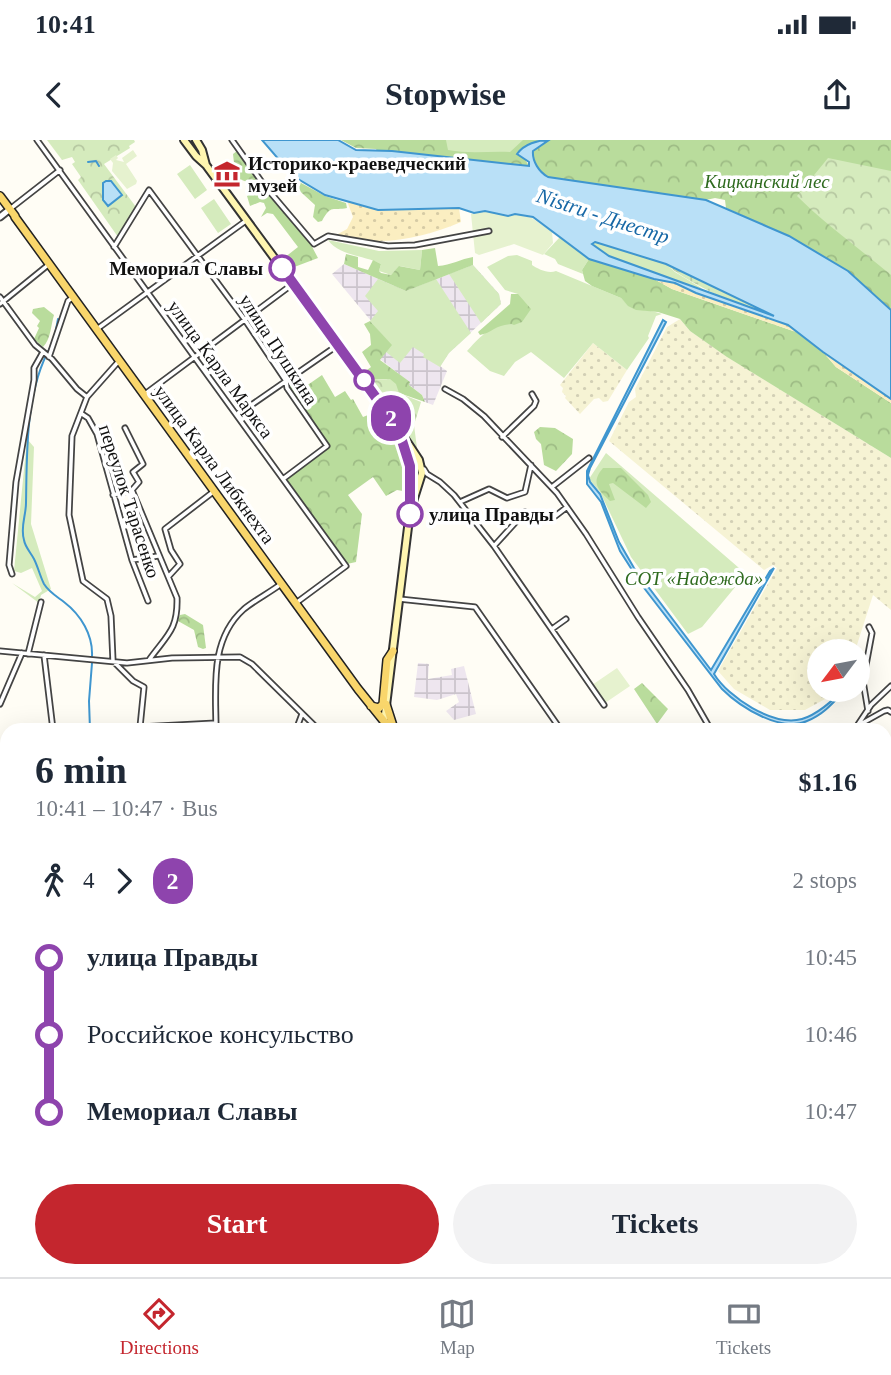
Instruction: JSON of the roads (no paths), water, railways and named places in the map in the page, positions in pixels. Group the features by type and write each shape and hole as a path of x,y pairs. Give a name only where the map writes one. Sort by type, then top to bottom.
{"main road":[{"path":"184,140 193,156 206,165"},
{"path":"193,156 197,142"},
{"path":"197,142 206,165 398,428 424,475 415,484"},
{"name":"улица Карла Либкнехта","path":"0,196 384,723"},
{"path":"384,723 416,460"},
{"path":"371,706 379,708 383,704 387,660 393,651"},
{"path":"386,704 390,723"}],"street":[{"name":"улица Карла Маркса","path":"37,140 346,566 296,603"},
{"path":"232,140 264,185 314,244 328,236 380,245 415,245 489,231"},
{"path":"0,217 13,214 60,170"},
{"name":"улица Пушкина","path":"114,247 149,190 245,320 327,446 283,479"},
{"path":"97,329 247,220"},
{"path":"50,264 1,301 77,389 88,397"},
{"path":"145,394 293,284"},
{"path":"12,574 9,565 16,482 34,380 33,372 46,354 68,301 74,297"},
{"path":"237,415 338,345"},
{"path":"120,361 88,397 72,436 70,525 83,580 105,596 109,604 113,662 133,681 144,687 140,723"},
{"path":"445,389 484,416 552,487 688,690 707,723"},
{"path":"502,437 534,406 536,401 532,394"},
{"name":"переулок Тарасенко","path":"82,414 88,418 97,434 132,560 148,601"},
{"path":"113,495 131,490 139,482 133,472 143,464 125,428"},
{"path":"552,487 589,458"},
{"path":"460,502 485,489 491,489 507,498 525,492 531,466"},
{"path":"424,475 440,482 460,502 494,546 604,705"},
{"path":"131,490 177,598 175,625 149,660"},
{"path":"169,576 180,564 170,547 166,529 215,491"},
{"path":"554,517 567,507"},
{"path":"494,546 525,512"},
{"path":"132,560 158,556"},
{"path":"216,723 217,657 226,634 239,615 282,584"},
{"path":"399,599 475,607 556,723"},
{"path":"29,654 41,602"},
{"path":"550,627 566,619"},
{"path":"867,711 863,681 872,633 869,627"},
{"path":"0,645 3,651 113,662 240,657 248,661 312,723"},
{"path":"0,704 22,653"},
{"path":"44,655 52,723"},
{"path":"859,723 871,705 891,686"},
{"path":"864,723 884,711 891,712"},
{"path":"299,723 302,714"}],"water":[{"name":"Nistru - Днестр","path":"262,140 338,140 356,150 392,151 529,166 529,162 517,154 532,143 549,140 533,151 537,166 548,177 706,200 789,236 848,271 891,310 891,399 788,325 675,283 589,259 533,217 515,214 508,216 485,211 474,213 459,208 378,210 325,195 293,176","holes":["595,242 666,264 774,316 609,256 592,244"]},
{"path":"111,181 122,195 108,206 103,200 103,183"},
{"path":"663,320 666,322 590,468 590,482 600,494 619,542 634,568 711,670 774,568 714,674 730,692 752,708 778,719 802,719 834,702 807,721 781,723 750,710 722,689 641,584 620,551 601,502 587,484 587,471"}],"waterway":[{"path":"88,162 96,161 99,166"},
{"path":"55,335 58,319"},
{"path":"51,346 36,382 32,402 27,443 23,535 44,584 70,607 85,626 92,656"},
{"path":"90,723 92,663"}],"place":[{"name":"Историко-краеведческий музей","path":"227,174"},
{"name":"Мемориал Славы","path":"282,268"},
{"name":"улица Правды","path":"410,514"}],"park label":[{"name":"Кицканский лес","path":"767,181"},
{"name":"СОТ «Надежда»","path":"694,578"}]}
